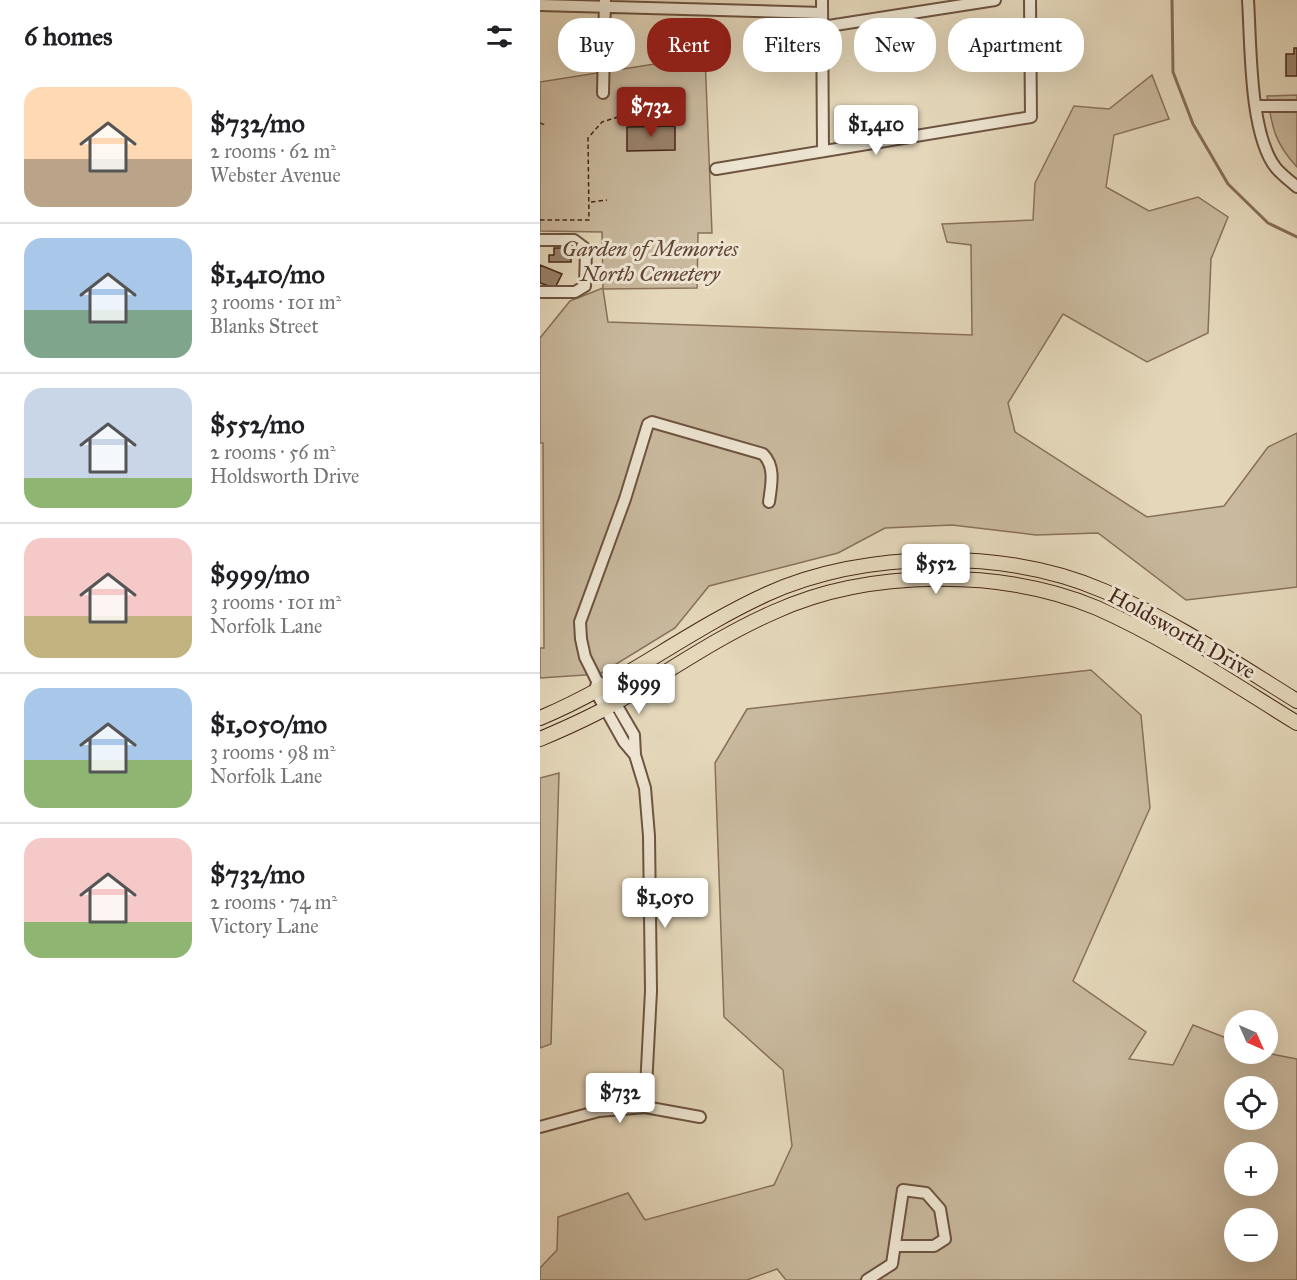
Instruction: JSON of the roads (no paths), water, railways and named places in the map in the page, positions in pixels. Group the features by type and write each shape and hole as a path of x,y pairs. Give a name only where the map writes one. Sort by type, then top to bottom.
{"main road":[{"name":"Holdsworth Drive","path":"540,718 769,593 832,572 909,561 981,561 1045,572 1102,590 1168,622 1297,701"},
{"name":"Holdsworth Drive","path":"540,739 610,705 714,642 776,611 837,591 910,580 979,580 1041,591 1095,608 1159,639 1297,723"}],"street":[{"path":"822,0 822,18"},
{"path":"842,24 995,0"},
{"path":"716,169 1031,117 1030,0"},
{"path":"1248,0 1256,106 1264,145 1276,168 1297,187"},
{"path":"540,5 605,3 822,13"},
{"path":"603,93 605,3"},
{"path":"822,72 823,150"},
{"path":"1256,106 1297,106"},
{"path":"540,240 574,240 586,249 585,286 575,292 540,292"},
{"path":"645,1107 651,990 649,836 645,788 635,755 634,735 610,705 585,657 580,639 580,622 625,499 648,424 652,422 764,454 770,461 772,472 769,502"},
{"path":"540,1127 599,1112 645,1107 700,1117"},
{"path":"867,1280 892,1264 903,1190 926,1193 940,1209 945,1239 934,1246 895,1246"}],"waterway":[{"path":"1172,0 1173,72 1193,124 1228,184 1268,223 1297,237"}],"park label":[{"name":"Garden of Memories North Cemetery","path":"650,260"}]}
